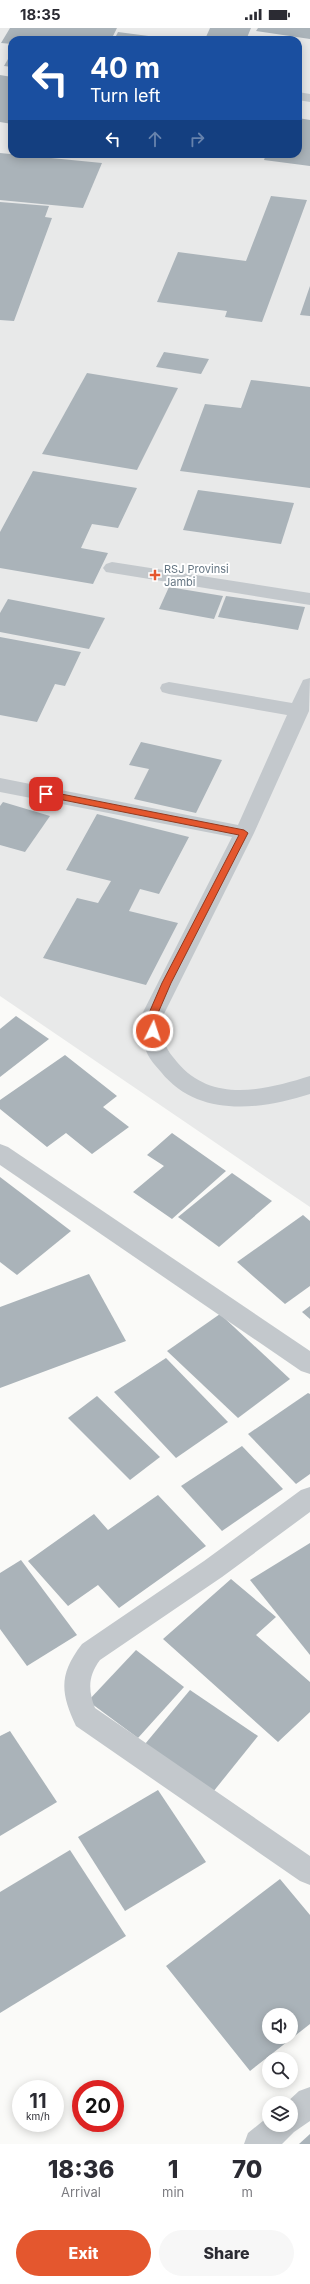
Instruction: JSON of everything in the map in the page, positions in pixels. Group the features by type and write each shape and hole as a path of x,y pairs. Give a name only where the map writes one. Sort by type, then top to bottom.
{"street":[{"path":"112,568 310,599"},
{"path":"310,684 244,833 167,983 150,1020 157,1052 180,1079 209,1096 238,1098 268,1096 302,1088 310,1084"},
{"path":"169,688 299,710"},
{"path":"0,785 244,833"},
{"path":"0,1153 310,1364"},
{"path":"310,1498 213,1569 91,1652 81,1664 76,1679 76,1698 85,1717 310,1872"},
{"path":"298,2112 310,2102"},
{"path":"259,2144 274,2132"}],"shaded area":[{"name":"RSJ Provinsi Jambi","path":"0,28 310,28 310,1207 0,996"}],"building":[{"path":"10,28 117,28 113,36 8,36 8,44 1,43"},
{"path":"210,28 251,28 248,36 206,36"},
{"path":"258,28 310,28 310,39 302,38 302,36 290,36 256,31"},
{"path":"118,32 148,36 116,36"},
{"path":"8,59 8,66 4,66"},
{"path":"0,75 8,76 8,123 0,122"},
{"path":"302,119 310,120 310,166 264,160 265,158 302,158"},
{"path":"0,153 8,154 8,158 51,158 102,163 83,208 0,200"},
{"path":"271,196 307,200 262,322 225,317 227,311 157,302 178,252 246,261"},
{"path":"0,202 49,206 45,217 52,218 14,321 0,320"},
{"path":"310,286 310,316 300,315"},
{"path":"164,352 209,359 201,374 156,367"},
{"path":"87,373 178,388 137,470 42,454"},
{"path":"251,380 310,387 310,488 180,471 205,404 241,408"},
{"path":"33,471 137,488 118,528 92,524 81,548 108,553 93,584 0,568 0,532"},
{"path":"198,490 294,503 281,544 183,530"},
{"path":"169,587 223,596 214,619 159,609"},
{"path":"226,596 305,607 298,630 218,617"},
{"path":"8,599 105,618 89,649 0,632 0,613"},
{"path":"0,637 81,652 65,686 55,684 37,722 0,715"},
{"path":"141,742 222,760 196,813 134,799 149,769 129,765"},
{"path":"3,802 50,816 25,852 0,845 0,806"},
{"path":"97,814 189,837 159,894 140,889 129,911 178,923 146,985 43,958 77,898 98,903 111,881 66,870"},
{"path":"16,1016 49,1039 0,1077 0,1029"},
{"path":"65,1055 117,1096 103,1107 129,1127 92,1154 66,1133 47,1147 0,1109 0,1100"},
{"path":"172,1133 226,1171 172,1219 133,1192 164,1166 147,1155"},
{"path":"232,1173 272,1201 219,1247 178,1217"},
{"path":"0,1177 71,1231 17,1275 0,1262"},
{"path":"303,1215 310,1221 310,1286 285,1304 237,1262"},
{"path":"89,1274 126,1341 0,1388 0,1307"},
{"path":"310,1306 310,1319 302,1312"},
{"path":"220,1314 290,1379 238,1418 167,1351"},
{"path":"166,1358 228,1422 176,1458 114,1392"},
{"path":"308,1393 310,1394 310,1474 296,1484 248,1434"},
{"path":"97,1396 160,1457 130,1480 68,1418"},
{"path":"242,1446 283,1489 222,1531 181,1486"},
{"path":"158,1495 206,1546 119,1608 98,1585 68,1606 28,1561 94,1514 108,1530"},
{"path":"310,1543 310,1655 250,1580"},
{"path":"21,1560 77,1635 27,1666 0,1629 0,1573"},
{"path":"231,1579 276,1617 256,1635 310,1682 310,1712 278,1742 163,1639"},
{"path":"136,1650 184,1687 138,1738 88,1701"},
{"path":"190,1690 258,1736 213,1792 145,1744"},
{"path":"10,1731 57,1802 0,1836 0,1736"},
{"path":"158,1790 206,1862 125,1911 78,1837"},
{"path":"70,1850 126,1936 0,2013 0,1892"},
{"path":"280,1879 310,1915 310,2024 298,2033 298,2008 262,2008 262,2044 284,2044 274,2052 262,2052 262,2062 250,2071 166,1966"},
{"path":"310,2134 310,2144 299,2144"}],"place":[{"name":"RSJ Provinsi Jambi","path":"155,575"}],"route":[{"path":"46,794 244,833 167,983 150,1020 153,1031"}]}
